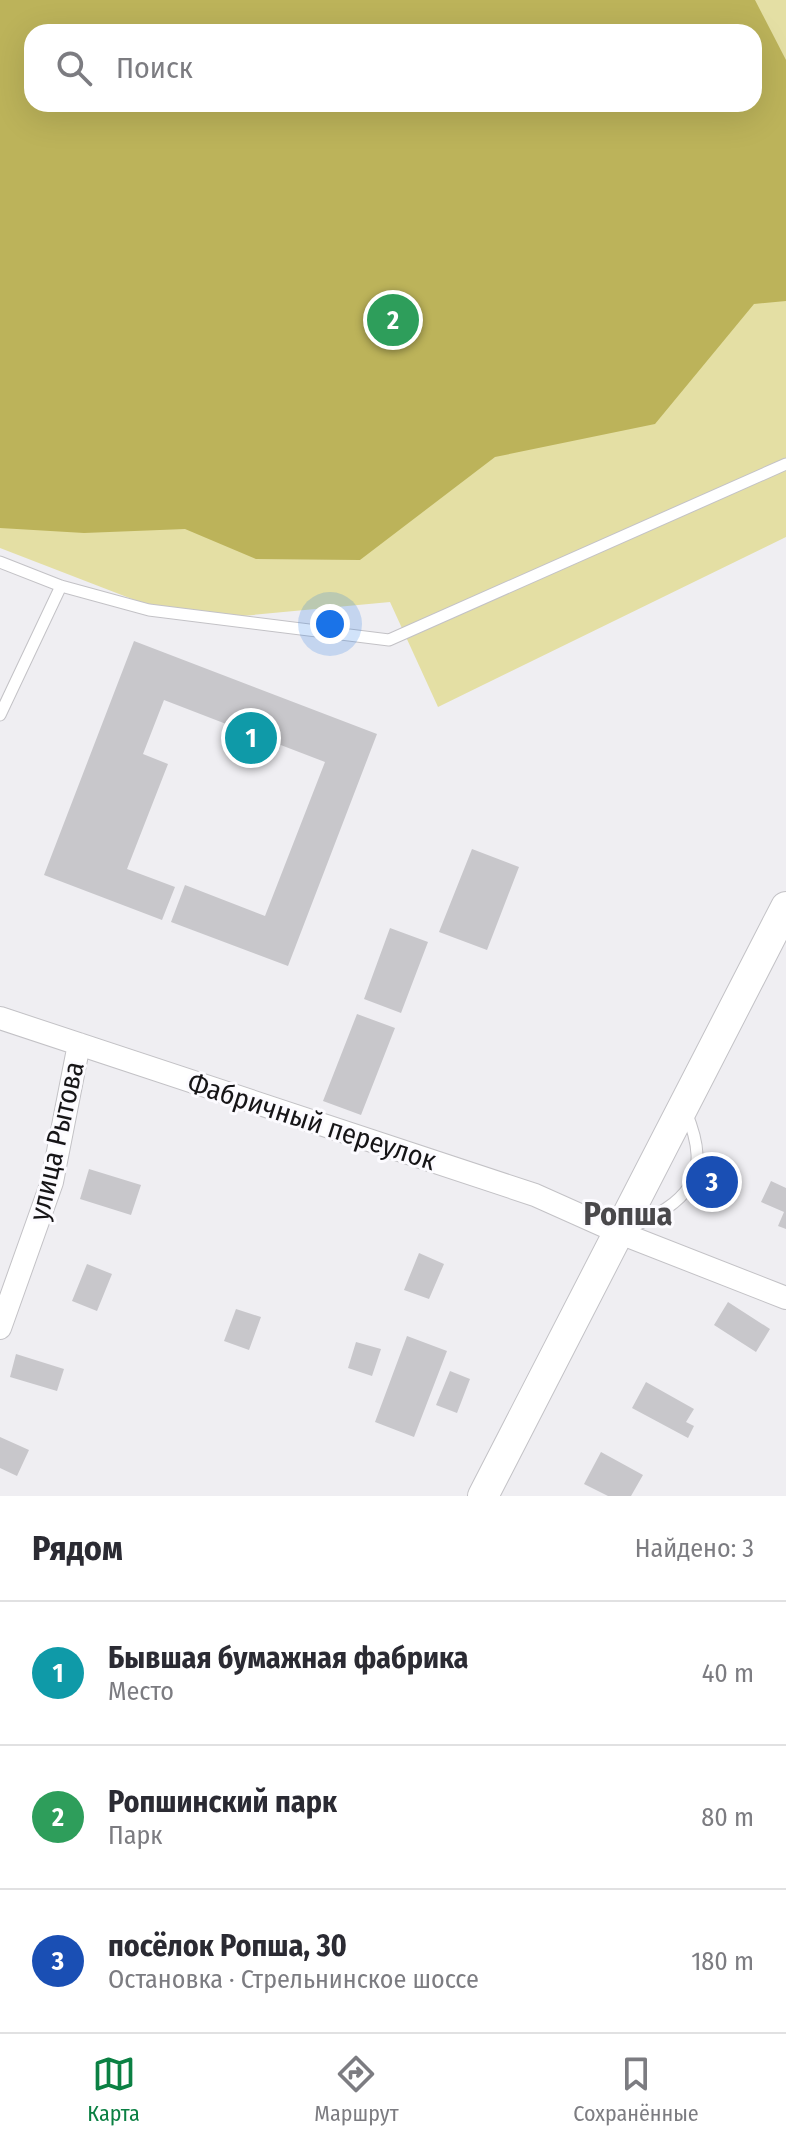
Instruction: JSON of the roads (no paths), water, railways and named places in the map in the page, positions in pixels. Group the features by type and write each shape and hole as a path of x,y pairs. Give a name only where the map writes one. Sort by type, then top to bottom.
{"main road":[{"path":"483,1496 781,926"}],"street":[{"name":"Фабричный переулок","path":"0,1018 535,1195 620,1233 786,1298"},
{"name":"улица Рытова","path":"0,1328 52,1182 79,1044"}],"lane":[{"path":"0,562 61,586 149,610 389,640 786,464"},
{"path":"0,715 61,586"},
{"path":"620,1233 672,1207 693,1177 700,1160 684,1107"}],"place":[{"name":"Ропшинский парк","path":"393,320"},
{"name":"Бывшая бумажная фабрика","path":"251,738"},
{"name":"посёлок Ропша, 30","path":"712,1182"}],"district":[{"name":"Ропша","path":"628,1214"}]}
